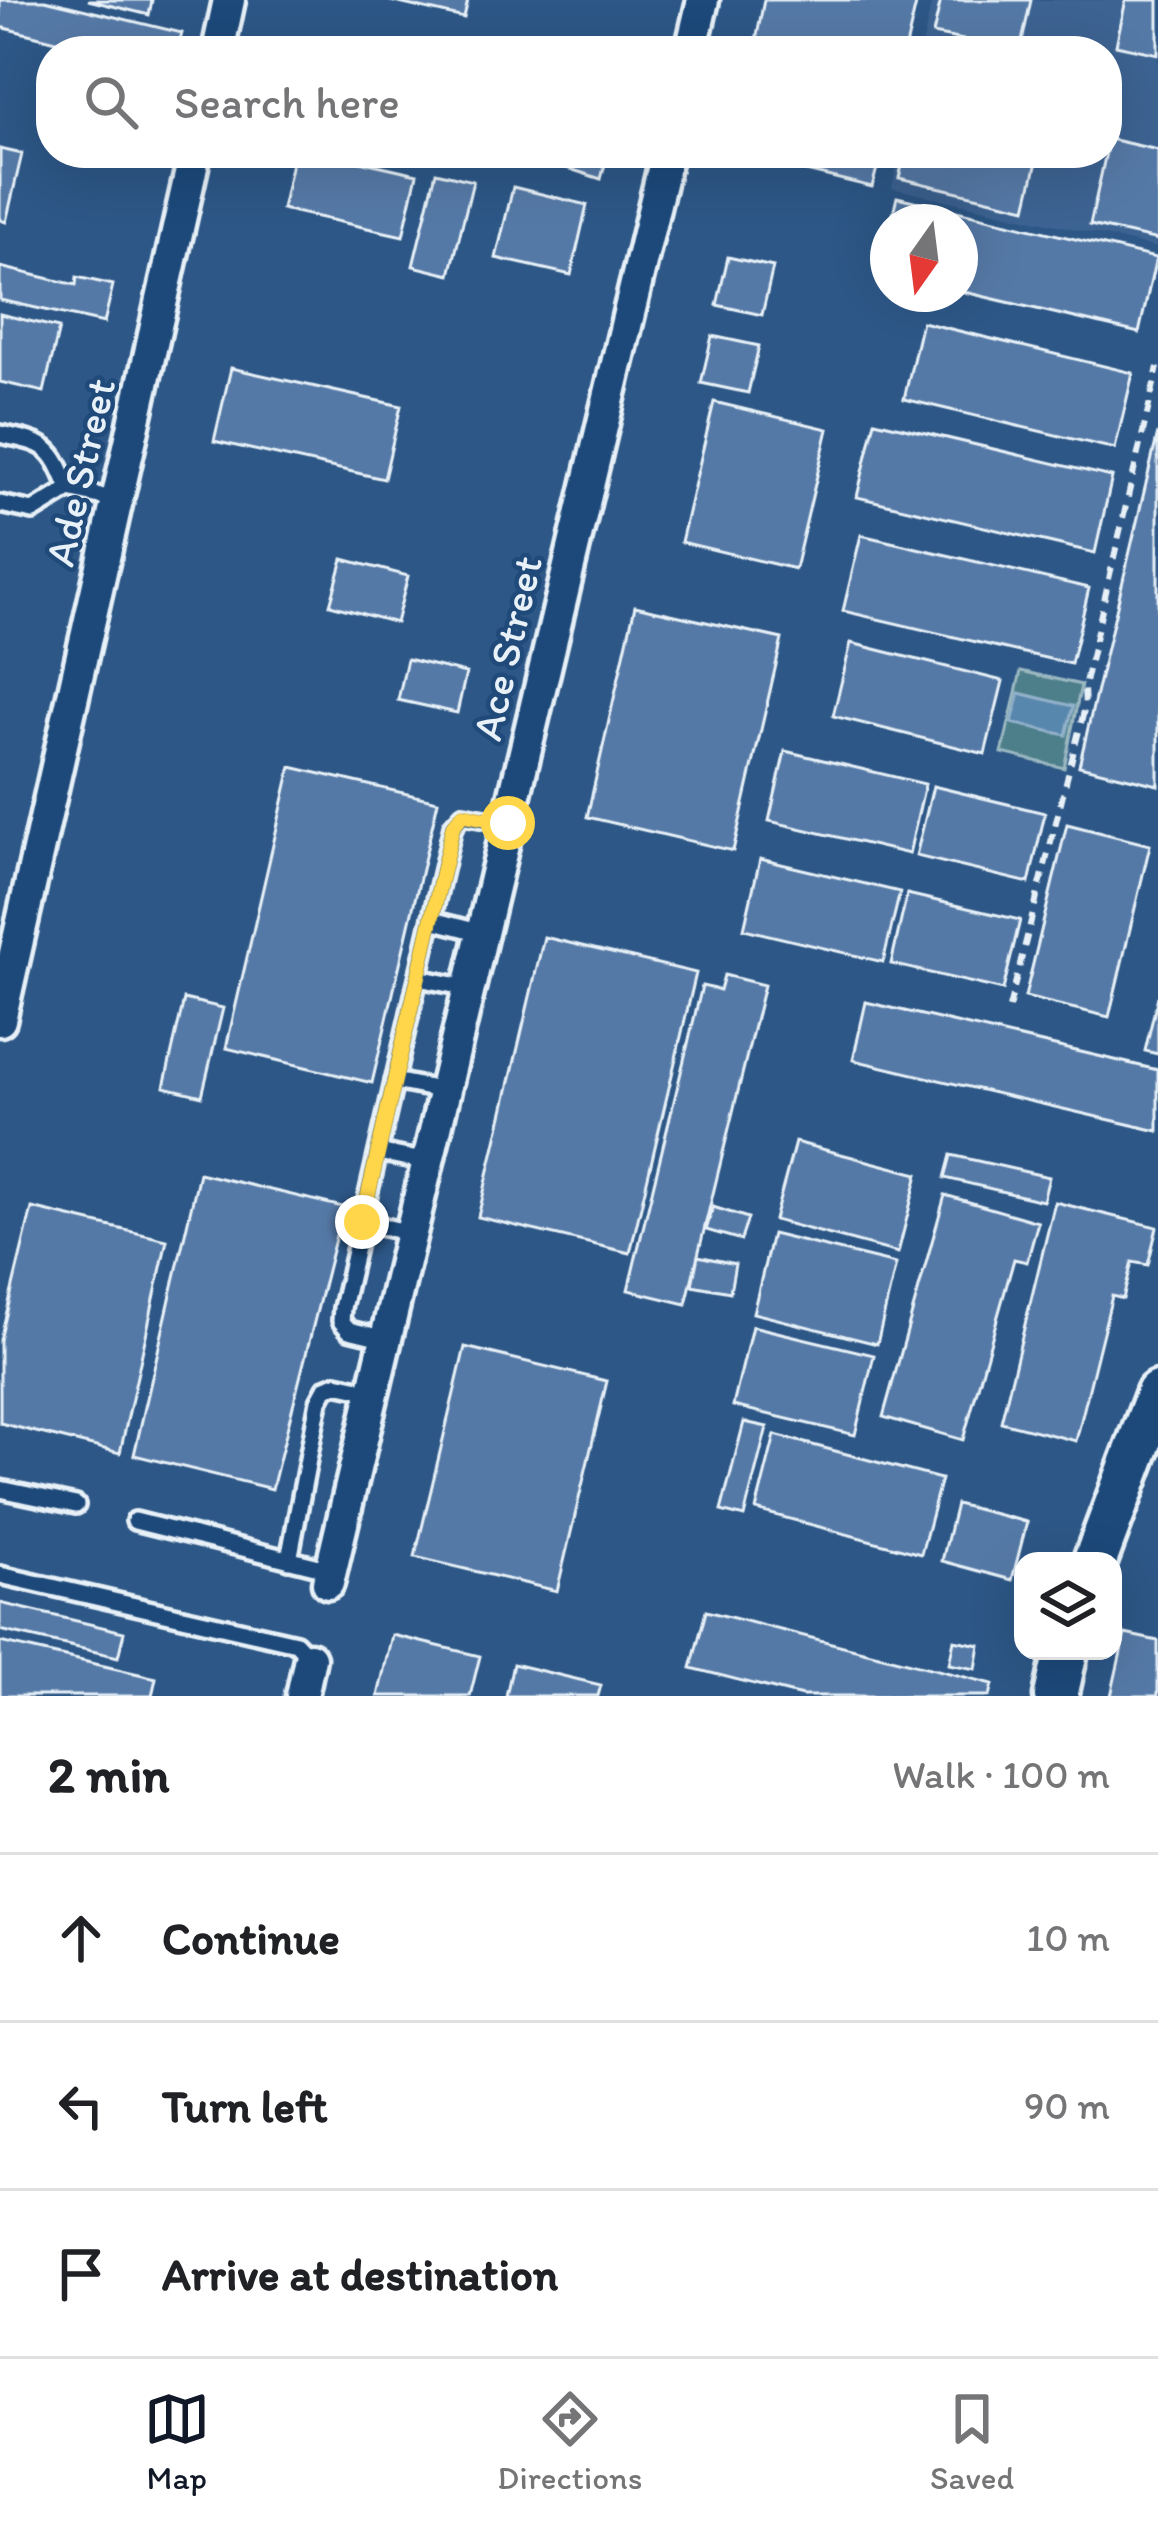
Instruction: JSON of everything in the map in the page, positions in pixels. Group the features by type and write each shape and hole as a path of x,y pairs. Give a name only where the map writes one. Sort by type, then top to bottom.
{"street":[{"path":"221,36 229,0"},
{"path":"695,36 704,0"},
{"name":"Ade Street","path":"0,1020 192,168"},
{"name":"Ace Street","path":"330,1576 663,168"},
{"path":"1098,1552 1158,1393"},
{"path":"302,1696 310,1658"},
{"path":"1056,1696 1064,1660"}],"lane":[{"path":"0,434 42,443 54,453 69,489"},
{"path":"0,504 33,511 69,489 117,500"},
{"path":"386,1339 349,1330 341,1321 453,826 463,814 508,823"},
{"path":"432,920 482,932"},
{"path":"418,977 470,988"},
{"path":"394,1082 445,1091"},
{"path":"378,1152 428,1162"},
{"path":"362,1222 411,1233"},
{"path":"289,1560 319,1401 326,1388 336,1384 373,1392"},
{"path":"0,1489 76,1505"},
{"path":"135,1520 289,1560 330,1576"},
{"path":"0,1575 296,1643 310,1658"}],"path":[{"path":"1009,1008 1085,707 1084,687 1158,367"}],"shaded area":[{"path":"932,0 1158,0 1158,248 892,188 896,168 1122,168 1122,36 924,36"},
{"path":"1019,693 1073,706 1066,735 1012,723"}],"green space":[{"path":"1021,671 1081,685 1064,768 1002,753"}],"building":[{"path":"0,0 45,0 182,33 36,36 0,27"},
{"path":"88,0 152,0 149,15"},
{"path":"386,0 468,0 464,18"},
{"path":"764,0 917,0 909,36 757,36"},
{"path":"941,0 1031,0 1023,36 933,34"},
{"path":"1126,0 1158,0 1158,54 1122,46 1122,36 1118,36"},
{"path":"1122,142 1158,150 1158,240 1090,225 1103,168 1122,168"},
{"path":"0,149 22,154 6,222 0,220"},
{"path":"291,168 390,168 417,174 403,236 282,209"},
{"path":"567,168 604,168 601,179"},
{"path":"794,168 877,168 872,187"},
{"path":"901,168 1035,168 1026,208 899,178"},
{"path":"436,172 473,181 450,275 413,266"},
{"path":"513,187 587,205 571,275 496,258"},
{"path":"897,197 927,204 895,204"},
{"path":"978,216 1156,258 1139,333 978,295"},
{"path":"728,257 773,267 762,315 717,305"},
{"path":"0,267 76,285 77,277 113,285 104,323 0,300"},
{"path":"0,314 59,328 44,392 0,382"},
{"path":"922,322 1133,373 1115,449 904,399"},
{"path":"712,336 759,346 748,393 701,383"},
{"path":"231,368 401,406 384,479 214,441"},
{"path":"714,402 828,429 795,569 681,542"},
{"path":"875,421 1112,477 1095,553 857,497"},
{"path":"1158,433 1158,785 1079,766"},
{"path":"861,535 1089,588 1071,664 843,611"},
{"path":"343,559 408,576 396,623 330,605"},
{"path":"635,606 782,639 733,851 587,817"},
{"path":"851,643 1003,681 985,754 833,716"},
{"path":"407,659 466,673 457,713 398,700"},
{"path":"785,751 925,784 909,854 769,821"},
{"path":"291,767 438,801 372,1083 226,1048"},
{"path":"933,786 1045,813 1029,883 916,856"},
{"path":"1067,824 1150,845 1109,1017 1025,997"},
{"path":"760,859 900,892 883,962 744,929"},
{"path":"907,894 1020,920 1003,990 891,964"},
{"path":"544,937 696,973 630,1253 478,1217"},
{"path":"724,975 764,985 686,1304 628,1290 702,986 720,990"},
{"path":"1158,996 1158,1054 1145,1051"},
{"path":"184,999 223,1008 202,1096 164,1087"},
{"path":"866,1002 1158,1070 1158,1131 853,1060"},
{"path":"795,1142 918,1174 898,1253 774,1220"},
{"path":"951,1155 1049,1177 1043,1201 945,1178"},
{"path":"199,1173 343,1207 272,1489 134,1455"},
{"path":"945,1195 1038,1222 1027,1262 1014,1259 963,1440 883,1417"},
{"path":"1055,1202 1157,1227 1148,1265 1132,1262 1123,1299 1112,1296 1076,1441 1001,1422"},
{"path":"713,1207 748,1218 741,1240 706,1230"},
{"path":"32,1208 167,1240 120,1453 0,1423 0,1340"},
{"path":"772,1234 896,1264 877,1344 753,1313"},
{"path":"698,1256 735,1264 730,1292 692,1285"},
{"path":"752,1326 874,1355 855,1435 733,1406"},
{"path":"465,1347 607,1381 557,1591 415,1557"},
{"path":"744,1422 767,1427 744,1517 721,1511"},
{"path":"775,1435 941,1479 921,1554 756,1510"},
{"path":"956,1504 1027,1522 1019,1552 1014,1552 1012,1580 942,1561"},
{"path":"0,1603 124,1632 118,1657 0,1630"},
{"path":"706,1611 993,1684 990,1696 802,1696 691,1668"},
{"path":"1125,1634 1158,1641 1158,1696 1111,1696"},
{"path":"392,1635 480,1656 470,1696 378,1696"},
{"path":"954,1640 980,1645 976,1669 949,1664"},
{"path":"0,1642 156,1678 152,1696 0,1696"},
{"path":"513,1664 601,1685 598,1696 506,1696"}],"route":[{"path":"362,1222 453,826 463,814 508,823"}]}
